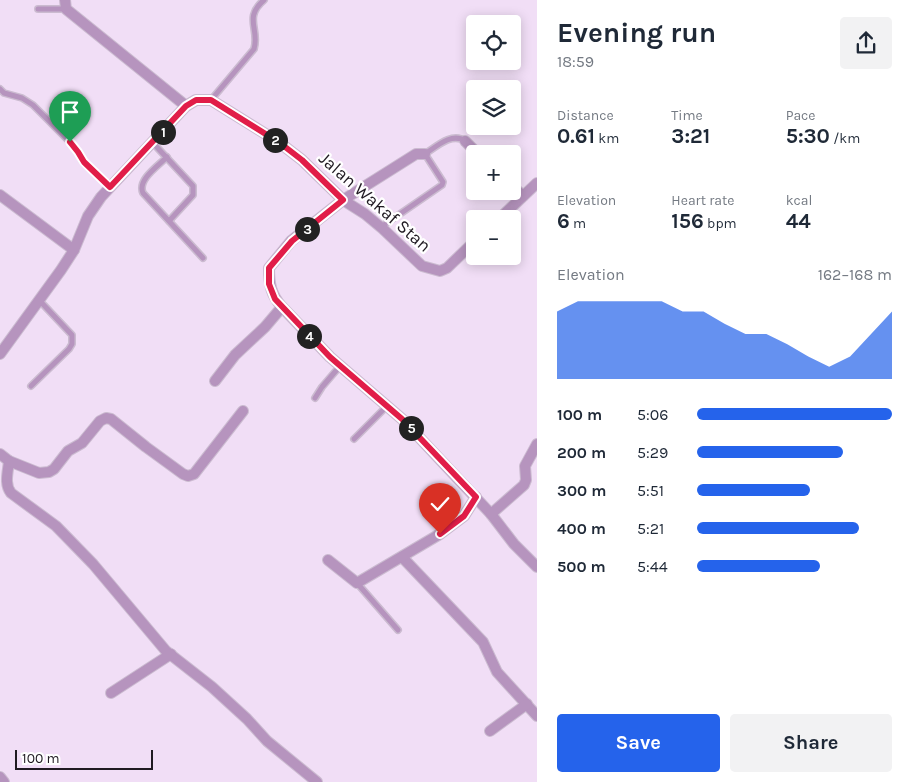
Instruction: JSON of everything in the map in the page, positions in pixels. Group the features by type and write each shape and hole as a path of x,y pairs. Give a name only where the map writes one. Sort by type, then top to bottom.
{"street":[{"path":"65,4 186,106"},
{"path":"0,354 74,250 88,216 110,187 186,106 196,100 211,100"},
{"name":"Jalan Wakaf Stan","path":"211,100 280,143 302,160 343,200 381,227 422,266 440,271 447,268 466,250"},
{"path":"465,141 469,145"},
{"path":"425,154 416,154 343,200 292,241 269,268 269,284 275,299 282,307 340,366 402,419 492,514 514,544 537,567"},
{"path":"508,210 537,183"},
{"path":"0,195 74,250"},
{"path":"216,381 235,355 265,327 282,307"},
{"path":"0,454 9,461 39,473 49,472 54,469 68,451 82,443 100,421 106,418 111,419 146,447 188,476 194,474 242,410"},
{"path":"492,514 524,485 526,480 525,466 537,444"},
{"path":"9,461 7,484 11,493 56,526 93,564 171,654 248,719 267,742 317,782"},
{"path":"328,560 357,583 440,534 464,516 476,497"},
{"path":"402,557 483,642 497,672 537,716"},
{"path":"111,694 171,654"},
{"path":"490,731 528,704"},
{"path":"0,778 4,782"}],"lane":[{"path":"211,100 254,49 256,41 252,22 253,16 264,0"},
{"path":"38,9 65,4"},
{"path":"0,90 22,98 33,105 70,142 84,162 110,187"},
{"path":"381,227 442,185 443,182 425,154 451,138 461,138 465,141"},
{"path":"153,143 193,186 193,195 169,221"},
{"path":"167,157 143,182 141,188 143,193 203,258"},
{"path":"31,386 72,344 72,335 39,300"},
{"path":"316,398 322,387 340,366"},
{"path":"354,439 386,407"},
{"path":"357,583 398,630"}],"route":[{"path":"70,142 84,162 110,187 186,106 196,100 211,100 280,143 302,160 343,200 292,241 269,268 269,284 275,299 330,357 402,419 476,497 464,516 440,534"}]}
